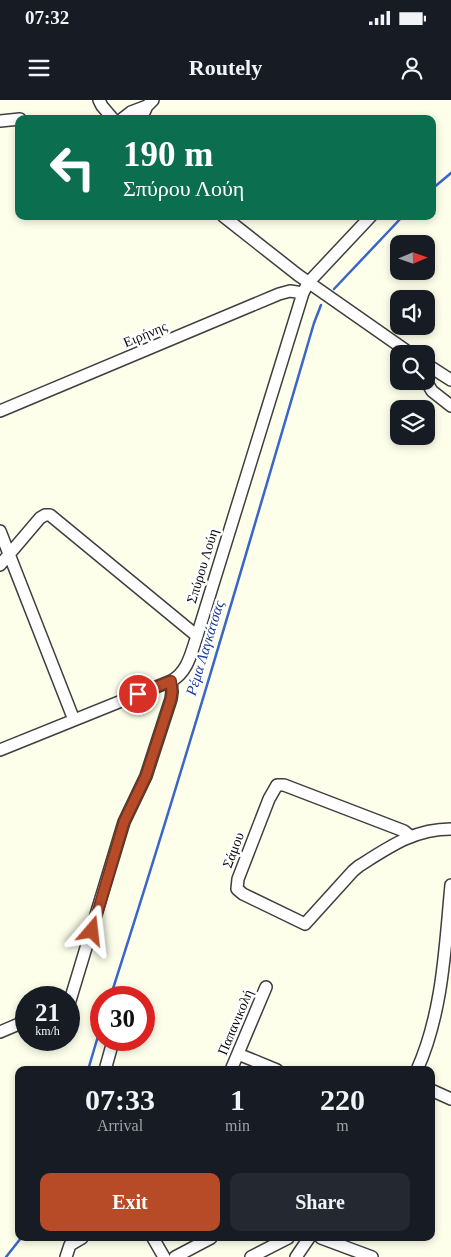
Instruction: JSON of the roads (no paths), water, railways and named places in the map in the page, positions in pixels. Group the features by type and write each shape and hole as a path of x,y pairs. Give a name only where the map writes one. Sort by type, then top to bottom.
{"street":[{"path":"97,102 110,115"},
{"path":"127,115 150,103"},
{"path":"143,115 150,103"},
{"path":"0,121 15,120"},
{"path":"228,220 275,258 306,288 397,345"},
{"path":"306,288 367,220"},
{"name":"Ειρήνης","path":"0,411 279,294 306,288"},
{"name":"Σπύρου Λούη","path":"1,746 74,720 171,681 186,668 306,288"},
{"path":"435,370 451,380"},
{"path":"431,390 451,406"},
{"path":"0,565 40,518 50,515 197,636"},
{"path":"0,531 74,720"},
{"path":"74,986 124,822 146,776 171,699 171,681"},
{"name":"Σάμου","path":"410,836 284,785 277,785 269,798 238,879 237,887 242,894 305,924 353,871 377,855 410,836 431,830 451,829"},
{"path":"419,1066 430,1039 438,1003 449,918 451,885"},
{"name":"Παπανικολή","path":"233,1066 266,986"},
{"path":"0,1032 15,1026"},
{"path":"106,1066 110,1051"},
{"path":"238,1054 267,1066"},
{"path":"435,1092 451,1099"},
{"path":"66,1257 71,1244 76,1241"},
{"path":"155,1241 164,1257"},
{"path":"251,1257 282,1241"},
{"path":"296,1257 307,1241"},
{"path":"329,1241 372,1257"},
{"path":"175,1257 191,1242"}],"waterway":[{"name":"Ρέμα Λαγκάτσας","path":"436,186 451,173"},
{"name":"Ρέμα Λαγκάτσας","path":"334,289 399,220"},
{"name":"Ρέμα Λαγκάτσας","path":"114,986 189,745 314,323 321,305"},
{"name":"Ρέμα Λαγκάτσας","path":"89,1066 94,1051"},
{"name":"Ρέμα Λαγκάτσας","path":"6,1257 19,1241"}]}
